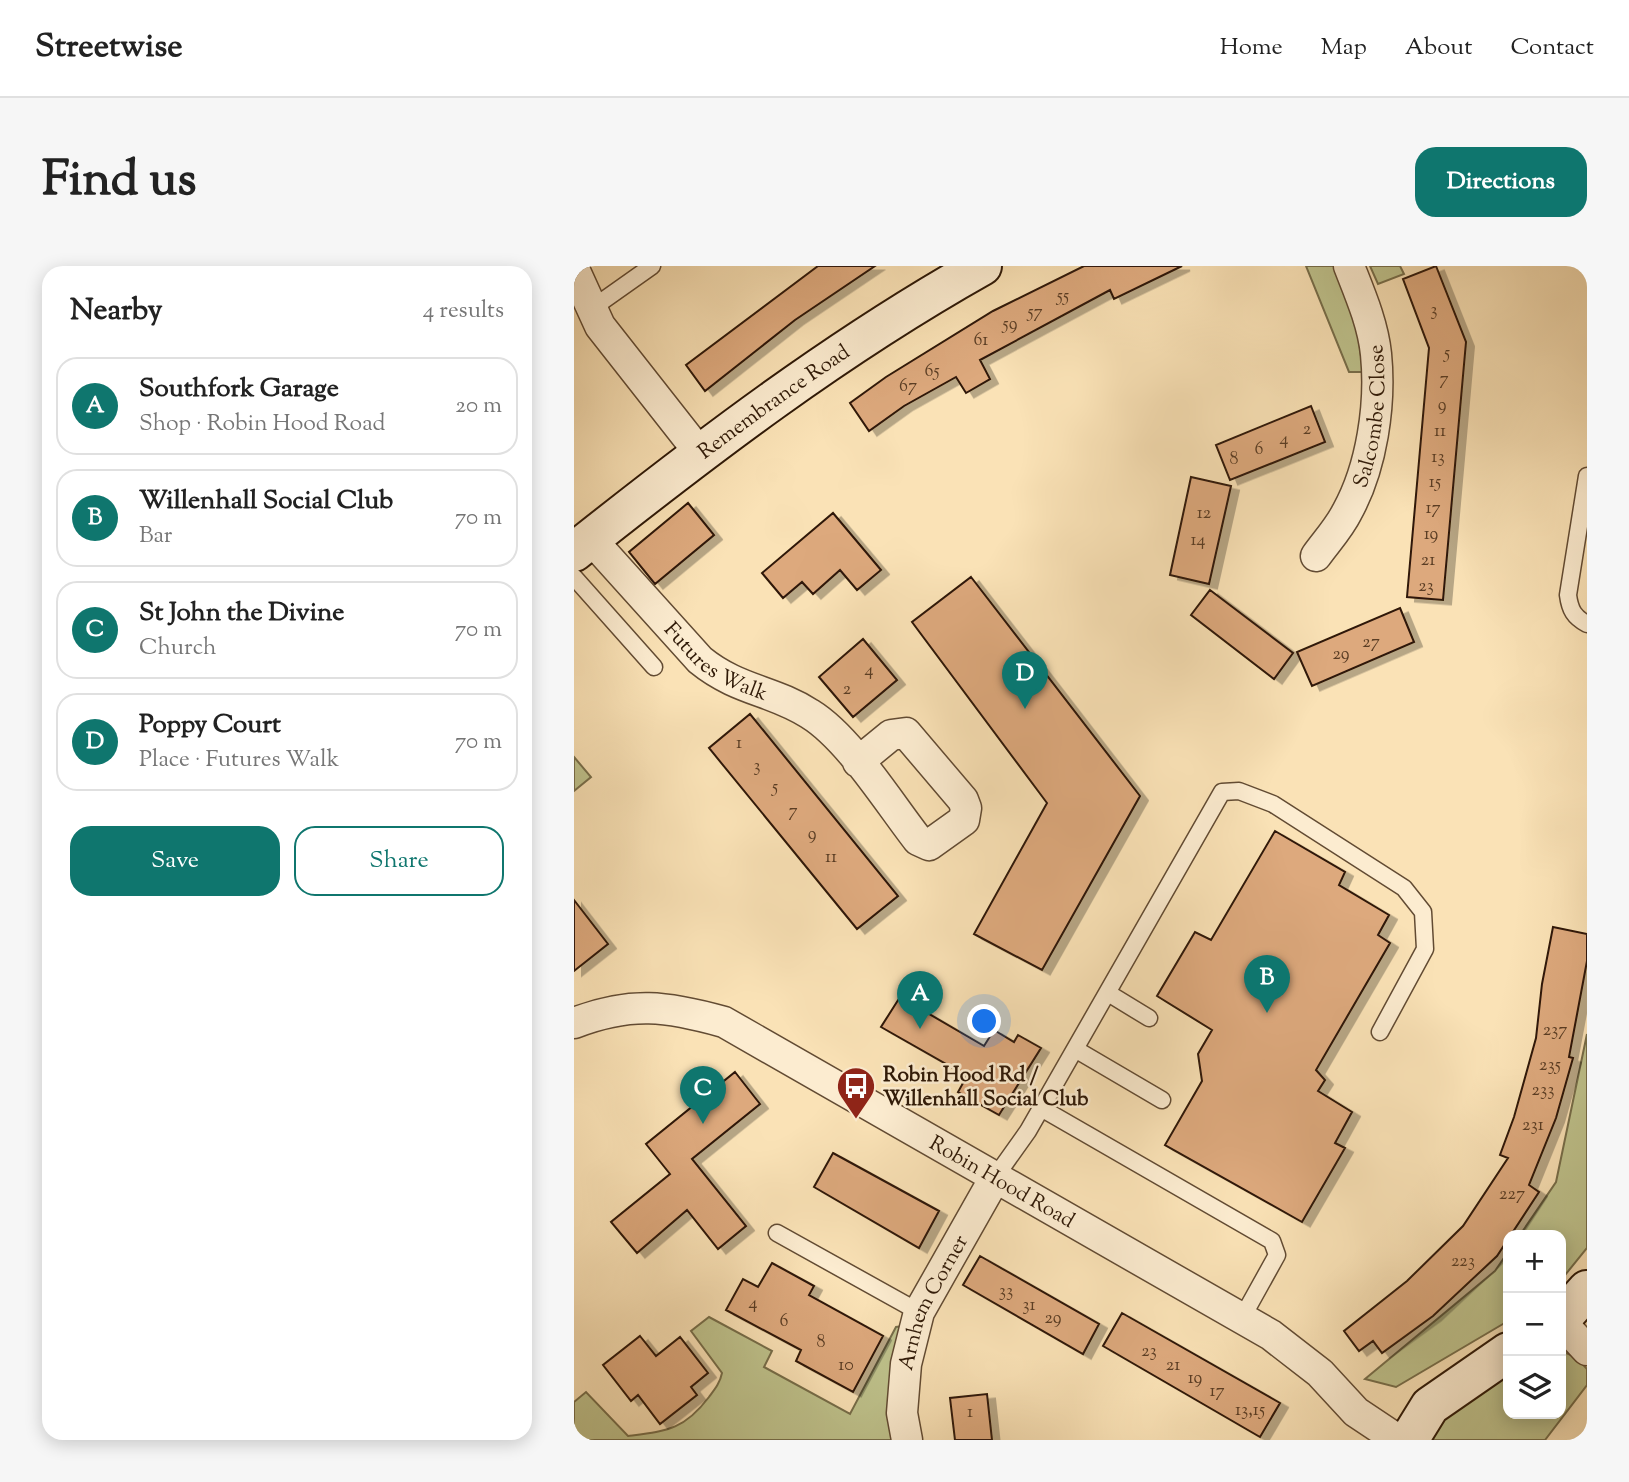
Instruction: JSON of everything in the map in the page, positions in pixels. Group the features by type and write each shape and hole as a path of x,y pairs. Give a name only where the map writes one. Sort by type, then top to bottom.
{"street":[{"name":"Remembrance Road","path":"582,546 699,453 830,358 982,266"},
{"name":"Salcombe Close","path":"1316,556 1348,512 1361,476 1377,395 1376,352 1363,302 1349,266"},
{"path":"574,269 594,307 600,326 699,453"},
{"name":"Futures Walk","path":"582,546 720,676 787,701 811,714 858,762"},
{"name":"Robin Hood Road","path":"574,1023 597,1014 653,1006 724,1022 996,1176 1297,1352 1356,1412 1398,1440"},
{"name":"Arnhem Corner","path":"907,1440 902,1413 906,1364 919,1312 996,1176"},
{"path":"1566,1314 1587,1290"},
{"path":"1566,1326 1587,1350"},
{"path":"1409,1440 1430,1406 1503,1355"}],"lane":[{"path":"594,307 652,266"},
{"path":"1587,476 1569,595 1570,608 1576,617 1587,624"},
{"path":"574,578 654,667"},
{"path":"996,1176 1041,1108 1222,792 1239,791 1273,804 1404,888 1423,912 1425,949 1380,1032"},
{"path":"1108,993 1150,1017"},
{"path":"1075,1049 1162,1100"},
{"path":"1041,1108 1272,1241 1277,1255 1242,1318"},
{"path":"777,1233 919,1312"}],"green space":[{"path":"1306,266 1335,266 1356,318 1363,372 1349,372"},
{"path":"1370,266 1400,266 1404,274 1378,284"},
{"path":"574,757 591,777 574,791"},
{"path":"1587,1034 1587,1248 1566,1274 1566,1230 1523,1230 1556,1182"},
{"path":"1503,1259 1503,1324 1396,1387 1365,1379 1495,1271"},
{"path":"709,1317 772,1351 764,1367 850,1414 896,1327 904,1326 896,1440 574,1440 574,1402 586,1392 628,1436 674,1427 700,1408 719,1383 722,1373 691,1331"},
{"path":"1566,1353 1576,1357 1587,1369 1587,1385 1566,1412"},
{"path":"1503,1374 1503,1419 1561,1419 1545,1440 1430,1440 1436,1425"}],"building":[{"path":"818,266 875,266 795,320 705,391 686,365"},
{"path":"1084,266 1182,266 1114,299 1110,290 980,360 990,379 966,393 956,377 904,406 869,431 850,403 886,377 993,311"},
{"path":"1436,266 1466,342 1443,600 1407,597 1429,348 1403,279"},
{"path":"1311,406 1325,442 1230,480 1216,445"},
{"path":"1191,477 1231,486 1209,584 1170,575"},
{"path":"688,503 714,535 655,584 629,552"},
{"path":"833,513 881,570 857,590 840,570 813,594 802,582 783,598 762,573"},
{"path":"971,577 1140,796 1042,970 974,934 1047,803 912,622"},
{"path":"1210,590 1293,653 1274,679 1191,615"},
{"path":"1400,608 1414,642 1312,686 1297,652"},
{"path":"863,639 897,680 853,717 819,677"},
{"path":"750,714 898,896 857,929 709,748"},
{"path":"1275,831 1345,872 1339,885 1389,915 1378,935 1390,943 1316,1070 1325,1080 1318,1091 1352,1112 1335,1143 1345,1148 1302,1222 1165,1145 1202,1081 1198,1054 1212,1030 1157,996 1195,932 1211,940"},
{"path":"574,900 608,944 574,971"},
{"path":"1553,927 1587,934 1587,961 1569,1057 1573,1058 1556,1118 1529,1185 1539,1192 1514,1230 1503,1230 1503,1247 1497,1256 1433,1316 1382,1353 1373,1341 1359,1351 1344,1331 1407,1281 1463,1226 1508,1158 1500,1155 1514,1117 1536,1038 1542,984"},
{"path":"900,997 984,1046 994,1030 1014,1042 1018,1035 1041,1048 999,1115 958,1092 967,1076 881,1027"},
{"path":"735,1072 760,1104 692,1159 746,1226 718,1249 687,1210 637,1253 611,1222 670,1174 646,1144"},
{"path":"833,1153 939,1211 919,1248 814,1187"},
{"path":"980,1256 1099,1324 1083,1354 963,1285"},
{"path":"772,1263 814,1286 809,1295 883,1336 853,1392 796,1361 801,1350 726,1310 743,1279 758,1287"},
{"path":"1122,1313 1280,1403 1260,1437 1103,1346"},
{"path":"640,1336 656,1356 680,1337 708,1373 691,1387 697,1395 660,1424 638,1395 631,1401 603,1365"},
{"path":"987,1394 992,1440 955,1440 950,1398"}],"place":[{"name":"Poppy Court","path":"1025,709"},
{"name":"Willenhall Social Club","path":"1267,1013"},
{"name":"Southfork Garage","path":"920,1029"},
{"name":"Robin Hood Rd / Willenhall Social Club","path":"856,1120"},
{"name":"St John the Divine","path":"703,1124"}]}
